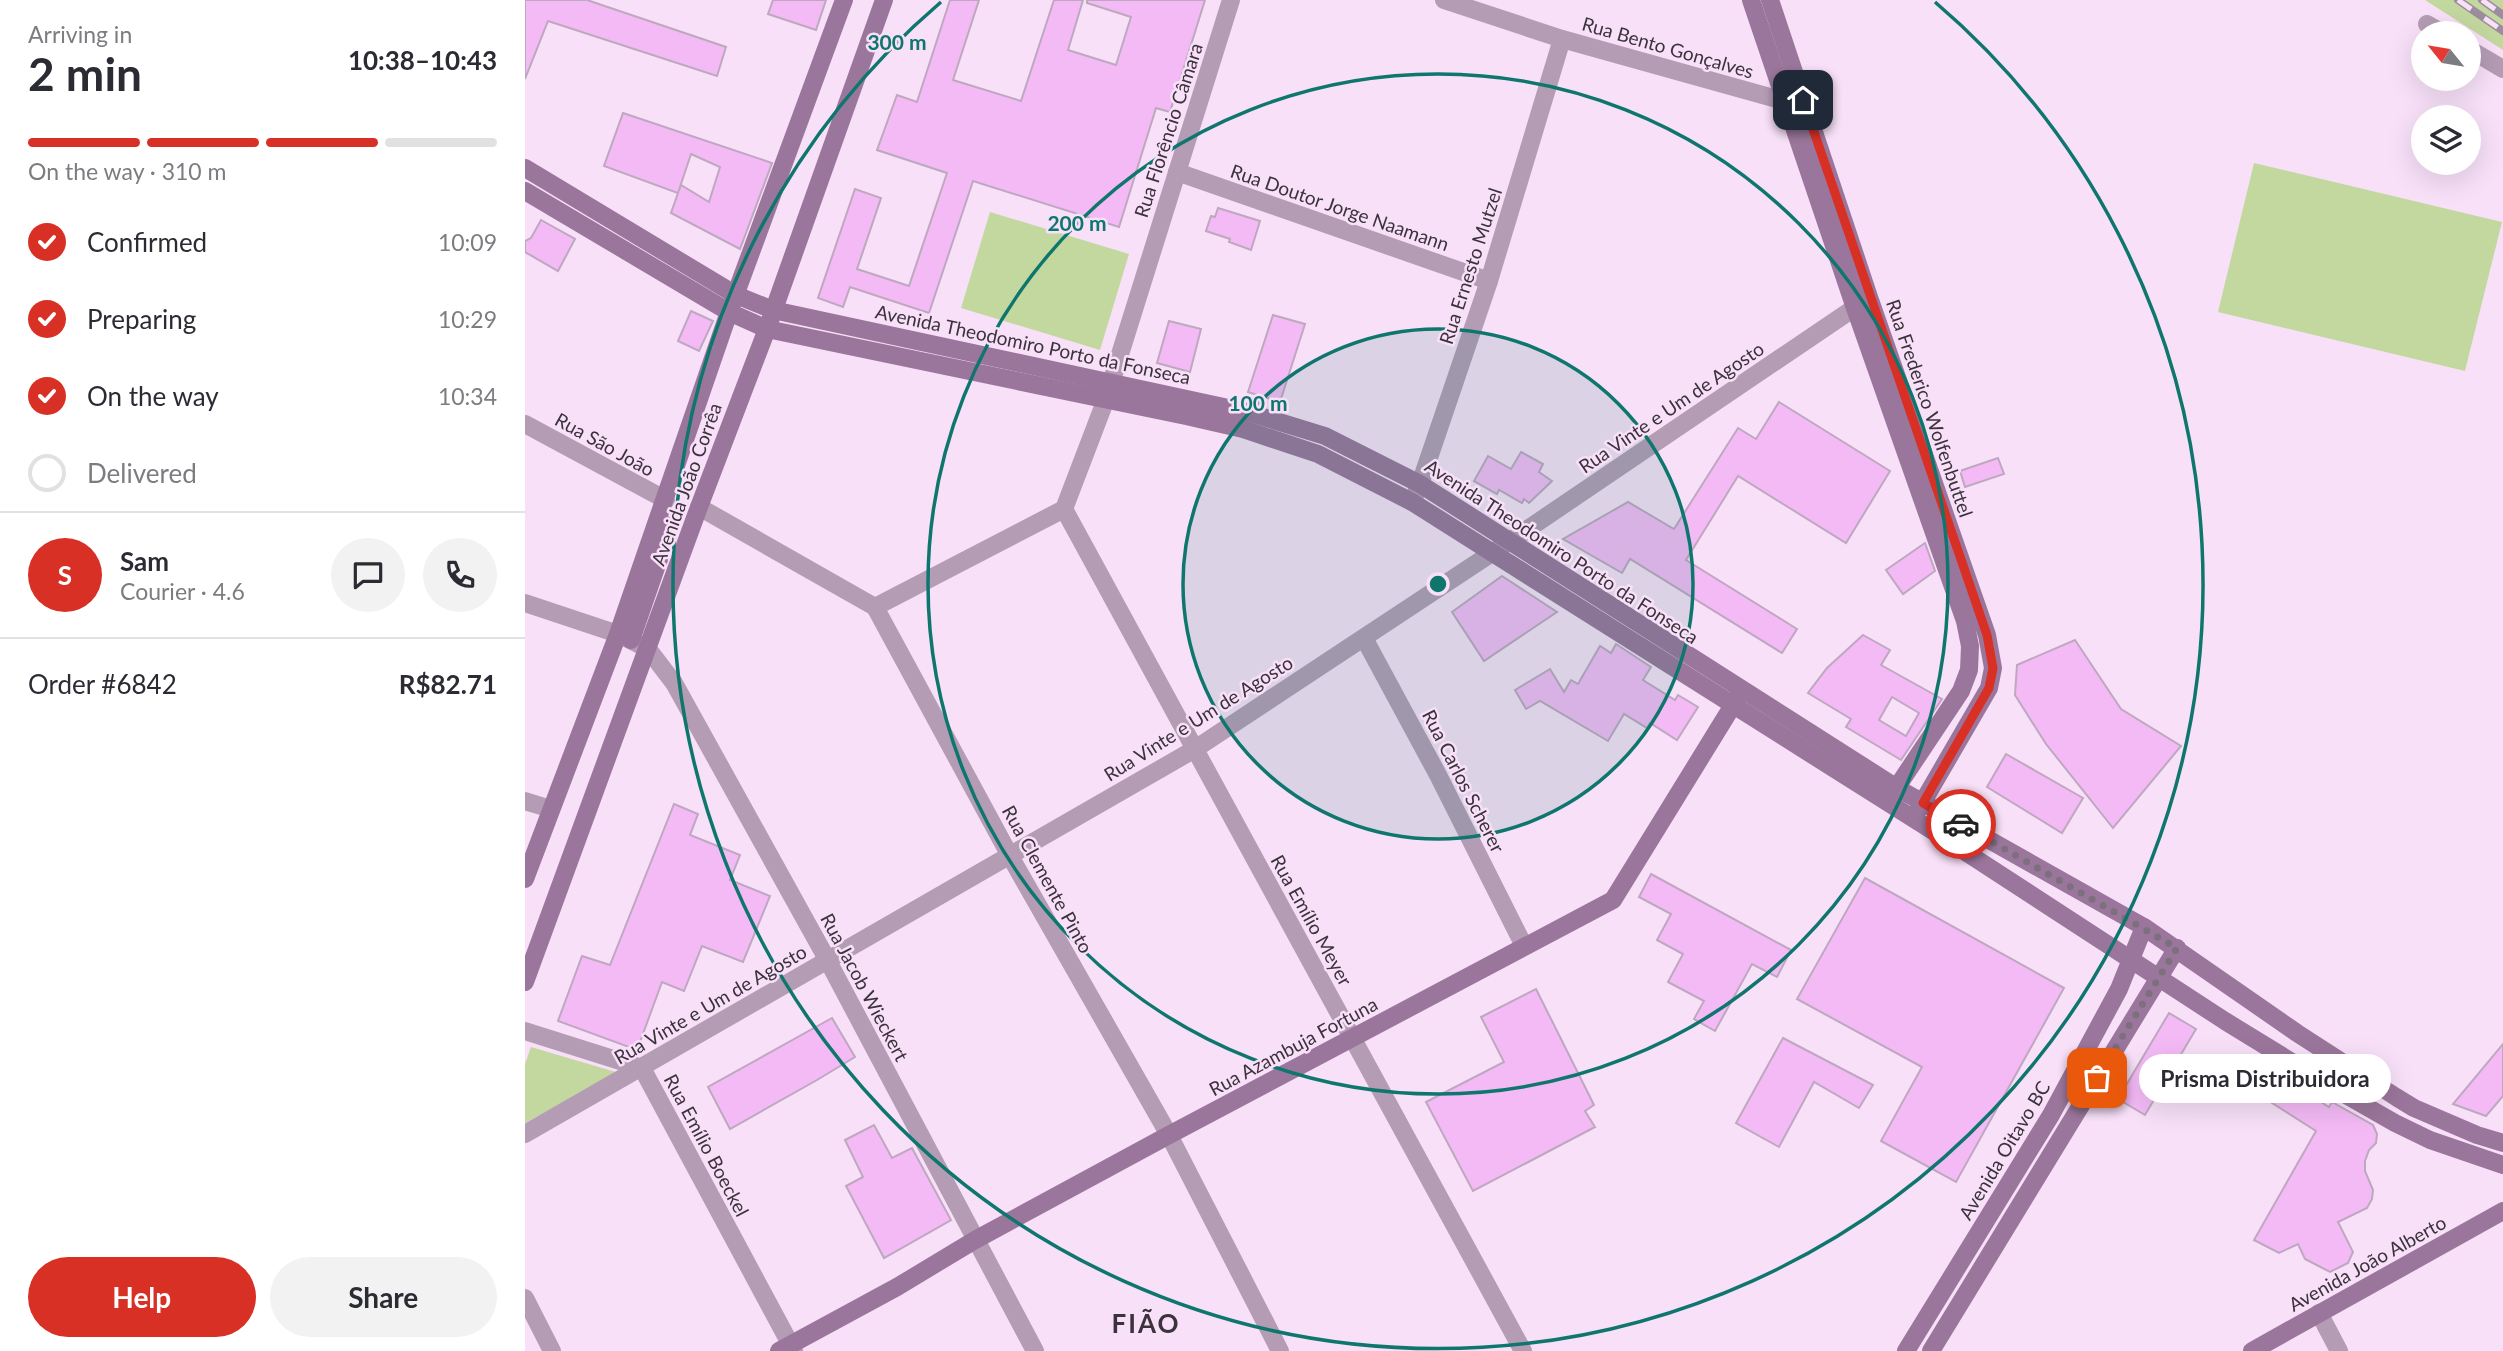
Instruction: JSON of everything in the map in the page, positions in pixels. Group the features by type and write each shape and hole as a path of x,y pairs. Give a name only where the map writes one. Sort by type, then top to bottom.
{"main road":[{"name":"Avenida João Corrêa","path":"525,878 551,809 624,637 666,500 729,312 844,0"},
{"name":"Avenida João Corrêa","path":"525,982 767,329 884,0"},
{"name":"Rua Frederico Wolfenbuttel","path":"1751,0 1784,101 1862,303 1929,493 1987,635 1993,668 1989,688 1913,819"},
{"name":"Rua Frederico Wolfenbuttel","path":"1770,0 1803,100 1862,303"},
{"name":"Avenida Theodomiro Porto da Fonseca","path":"525,168 736,295 773,310 911,340 1108,391 1325,436 1420,484 1510,541 1737,698"},
{"name":"Avenida Theodomiro Porto da Fonseca","path":"525,191 729,312 767,329 908,358 1108,391"},
{"path":"908,358 911,340"},
{"name":"Avenida Theodomiro Porto da Fonseca","path":"1245,420 1412,502 1492,553 1737,698 1892,795 1913,819 2339,1091 2395,1123 2503,1165"},
{"name":"Rua Frederico Wolfenbuttel","path":"1892,795 1961,691 1969,670 1965,621 1929,493"},
{"name":"Rua Azambuja Fortuna","path":"788,1349 975,1240 1613,900 1737,698"},
{"name":"Avenida Theodomiro Porto da Fonseca","path":"1892,795 1923,803 2144,928 2177,948 2297,1033 2414,1108 2503,1143"},
{"path":"2023,889 2037,867"},
{"name":"Avenida Oitavo BC","path":"1906,1351 2051,1115 2119,989 2144,928"},
{"path":"1930,1351 2177,948"},
{"path":"2284,1057 2297,1033"},
{"path":"2339,1091 2353,1068"},
{"path":"2470,1154 2477,1135"},
{"name":"Avenida João Alberto","path":"2252,1351 2503,1211"}],"street":[{"name":"Rua Florêncio Câmara","path":"1064,509 1108,391 1231,0"},
{"name":"Rua Bento Gonçalves","path":"1444,0 1562,39 1784,101 1803,100"},
{"name":"Rua Ernesto Mutzel","path":"1412,502 1489,281 1562,39"},
{"path":"2481,56 2503,69"},
{"name":"Rua Doutor Jorge Naamann","path":"1177,172 1489,281"},
{"name":"Rua Vinte e Um de Agosto","path":"525,1134 1195,749 1510,541 1862,303"},
{"name":"Rua São João","path":"525,424 666,500"},
{"path":"699,507 875,607 1064,509"},
{"name":"Rua Emílio Meyer","path":"1064,509 1354,1039 1519,1350"},
{"path":"525,603 624,637 648,649"},
{"name":"Rua Clemente Pinto","path":"875,607 1010,856 1169,1135 1280,1351"},
{"name":"Rua Carlos Scherer","path":"1364,638 1439,775 1524,946"},
{"name":"Rua Jacob Wieckert","path":"648,649 674,683 828,961 1035,1351"},
{"path":"525,801 551,809"},
{"name":"Rua Emílio Boeckel","path":"525,1031 642,1068 788,1349"},
{"path":"525,1298 552,1351"},
{"path":"2319,1313 2339,1351"}],"green space":[{"path":"2425,0 2503,0 2503,50 2481,36 2481,21 2458,21"},
{"path":"2254,163 2502,222 2465,371 2218,312"},
{"path":"990,212 1129,254 1100,350 961,308"},
{"path":"531,1047 619,1073 525,1123 525,1064"}],"building":[{"path":"525,0 587,0 726,47 717,76 548,21 525,79"},
{"path":"773,0 826,0 816,30 768,14"},
{"path":"950,0 979,0 953,80 1021,101 1054,0 1083,0 1068,50 1116,65 1131,17 1087,3 1087,0 1205,0 1170,112 1156,108 1119,227 973,181 929,313 850,287 843,307 818,298 855,189 881,198 857,269 909,286 947,173 877,150 897,95 917,102"},
{"path":"623,113 772,163 740,249 671,213 678,193 604,166","holes":["691,154 720,167 709,202 681,185 678,193"]},
{"path":"1218,208 1260,221 1251,250 1206,231 1211,216 1215,217"},
{"path":"541,220 575,239 558,271 525,252 525,241 531,238"},
{"path":"691,311 713,321 699,351 678,341"},
{"path":"1273,315 1305,324 1280,402 1248,392"},
{"path":"1169,321 1201,329 1190,372 1157,363"},
{"path":"1779,402 1890,471 1846,543 1738,476 1686,560 1797,629 1782,653 1630,559 1622,573 1563,539 1628,502 1674,529 1738,428 1756,439"},
{"path":"1521,452 1543,464 1539,472 1552,481 1529,503 1524,499 1522,503 1499,490 1497,494 1474,481 1488,456 1511,469"},
{"path":"1998,458 2004,474 1965,487 1960,471"},
{"path":"1925,543 1935,571 1903,594 1886,570"},
{"path":"1502,576 1557,612 1484,661 1452,612"},
{"path":"1863,635 1890,650 1881,665 1942,699 1901,760 1846,727 1851,719 1808,693 1827,668","holes":["1892,697 1919,713 1906,736 1879,720"]},
{"path":"2075,640 2121,709 2181,746 2113,828 2046,744 2015,695 2017,665"},
{"path":"1616,644 1651,667 1643,680 1675,700 1678,695 1698,707 1677,740 1650,723 1647,728 1624,714 1608,741 1540,701 1526,709 1515,690 1550,669 1564,692 1571,680 1578,684 1600,646 1611,653"},
{"path":"2006,754 2083,798 2062,833 1987,787"},
{"path":"674,804 698,814 690,835 740,855 730,880 770,896 743,962 702,946 684,991 662,982 637,1050 558,1021 582,956 610,965"},
{"path":"1651,874 1791,950 1777,977 1752,964 1715,1031 1694,1019 1704,1001 1668,982 1683,954 1657,940 1671,914 1639,897"},
{"path":"1865,878 2064,988 1956,1182 1881,1141 1922,1067 1797,999"},
{"path":"1536,989 1594,1105 1585,1111 1595,1127 1473,1191 1426,1102 1504,1062 1481,1017"},
{"path":"2169,1013 2196,1029 2145,1115 2118,1099"},
{"path":"832,1018 855,1057 730,1129 708,1087"},
{"path":"1783,1038 1873,1085 1859,1108 1814,1082 1779,1147 1736,1123"},
{"path":"2503,1044 2503,1096 2486,1116 2453,1104"},
{"path":"2264,1066 2329,1107 2332,1102 2373,1125 2377,1134 2376,1143 2369,1150 2365,1161 2365,1171 2373,1190 2372,1199 2367,1208 2338,1222 2353,1252 2348,1263 2330,1272 2305,1259 2298,1244 2279,1253 2254,1240 2316,1131 2250,1089"},
{"path":"874,1125 892,1158 912,1148 951,1220 884,1258 846,1186 863,1177 845,1140"}],"railway":[{"path":"2458,0 2503,31"},
{"path":"2482,0 2503,15"}],"way so far":[{"path":"1961,824 2177,948 2097,1078"}],"place":[{"name":"Prisma Distribuidora","path":"2097,1078"}],"district":[{"name":"FIÃO","path":"1146,1323"}],"route":[{"path":"1803,100 1987,635 1993,668 1989,688 1923,803 1961,824"}]}
